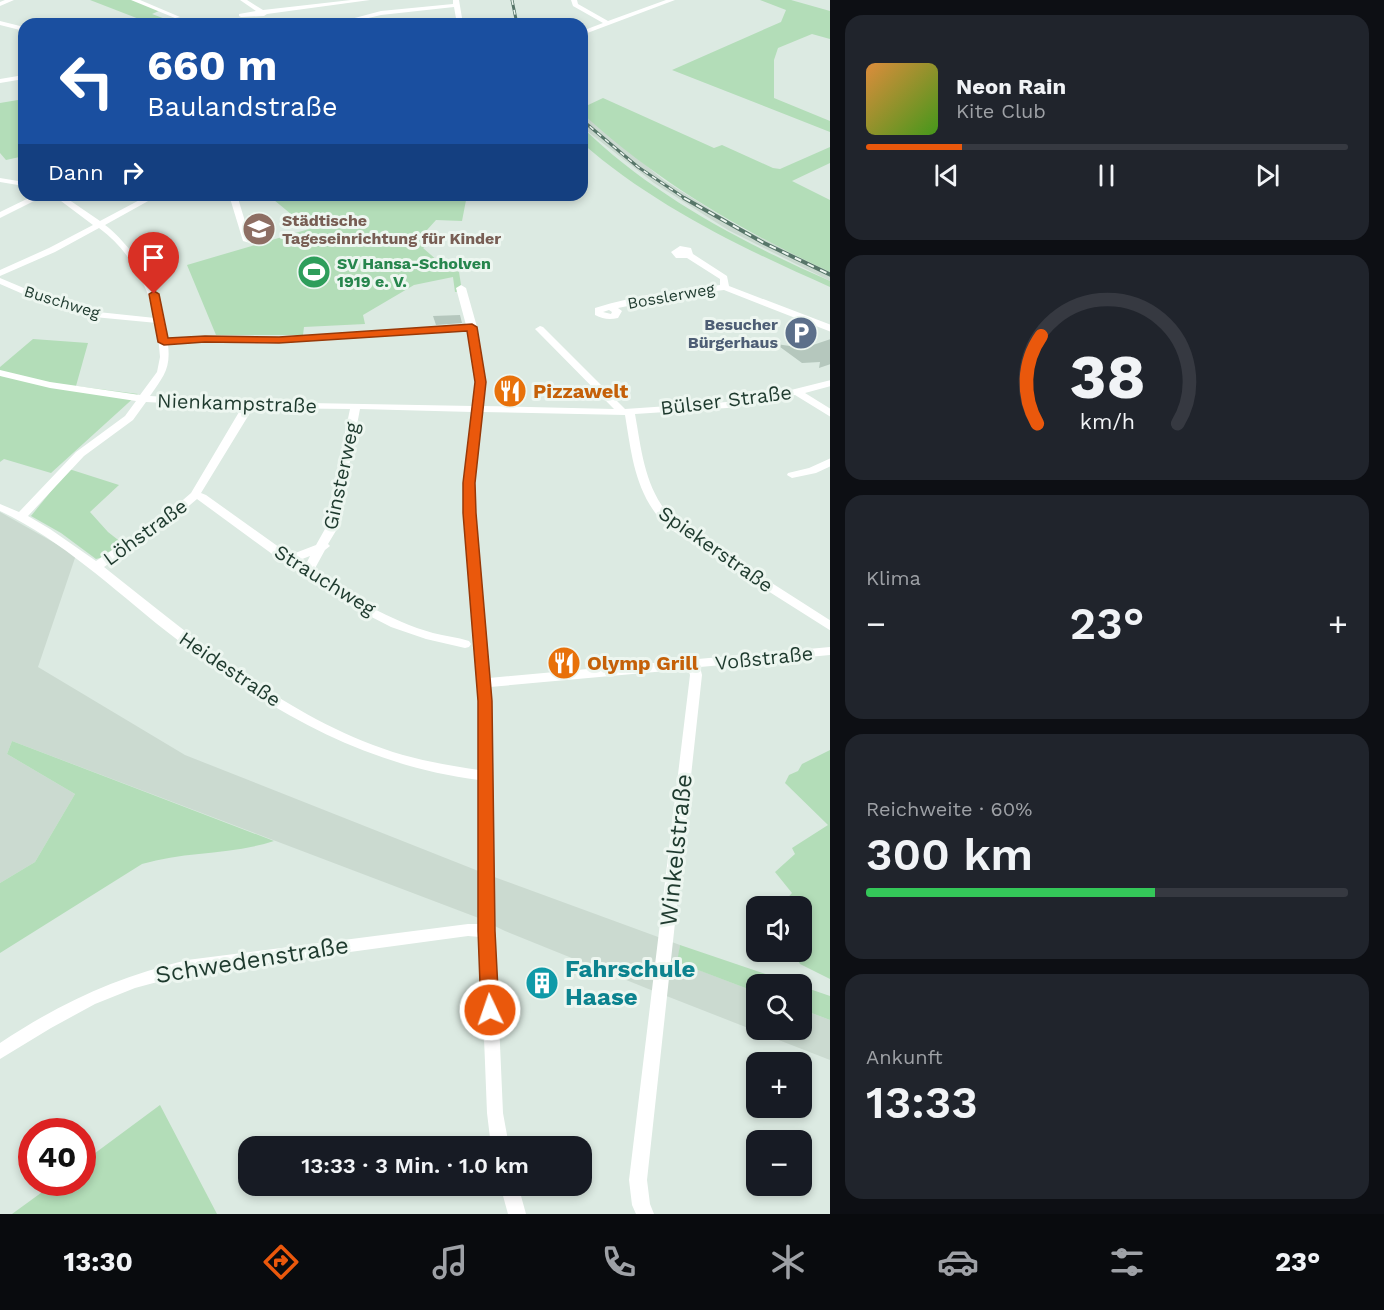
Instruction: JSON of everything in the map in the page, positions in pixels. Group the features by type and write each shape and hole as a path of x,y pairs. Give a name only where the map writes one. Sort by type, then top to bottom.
{"street":[{"path":"0,4 10,0"},
{"path":"134,0 177,17"},
{"path":"243,0 264,14"},
{"path":"241,15 367,0"},
{"path":"574,0 575,5 607,23"},
{"path":"588,31 672,0"},
{"path":"360,18 457,3 459,18"},
{"path":"0,24 18,28"},
{"path":"0,81 18,78"},
{"path":"0,180 18,183"},
{"path":"0,215 29,201"},
{"path":"21,516 80,454 129,418 162,372 165,357 161,321 154,294 144,273 128,251 101,224 66,201"},
{"path":"0,273 144,201"},
{"path":"235,201 246,241"},
{"path":"689,255 724,278 725,287"},
{"name":"Buschweg","path":"0,281 42,299 97,315 161,321"},
{"name":"Bosslerweg","path":"611,307 681,292 725,287 830,329"},
{"path":"461,288 472,327 481,382 476,408 469,483 469,513 483,683 487,924 495,1113 498,1136"},
{"path":"164,342 205,339 265,340 472,327"},
{"path":"540,329 625,411"},
{"name":"Nienkampstraße","path":"0,373 37,383 144,400 476,408"},
{"name":"Bülser Straße","path":"476,408 625,411 716,405 797,392 830,383"},
{"path":"797,392 830,413"},
{"name":"Löhstraße","path":"97,566 172,514 195,495 249,404"},
{"name":"Ginsterweg","path":"307,573 325,545 331,529 356,406"},
{"name":"Spiekerstraße","path":"625,411 646,492 657,511 673,525 830,626"},
{"path":"792,475 812,471 830,462"},
{"name":"Strauchweg","path":"195,495 202,497 307,573 352,601 438,640 465,644"},
{"name":"Heidestraße","path":"0,507 21,516 97,566 172,629 265,696 370,749 421,766 486,776"},
{"name":"Ginsterweg","path":"289,560 325,545"},
{"name":"Voßstraße","path":"483,683 830,651"},
{"name":"Winkelstraße","path":"645,1214 641,1205 638,1180 696,675 693,665"},
{"name":"Schwedenstraße","path":"0,1052 82,1001 145,976 187,966 468,930 487,924"},
{"path":"512,1196 517,1214"}],"shaded area":[{"path":"588,118 665,181 737,226 830,272 830,281 728,230 654,183 588,132"},
{"path":"0,512 76,555 38,667 185,755 486,874 680,945 678,962 746,988 746,1027 505,931 476,917 12,741 7,754 75,794 35,862 0,883"},
{"path":"812,1013 830,1020 830,1060 779,1040 812,1040"}],"green space":[{"path":"90,0 134,0 161,10 152,14 163,18 136,18"},
{"path":"760,0 791,0 830,11 830,39 812,34 778,48 774,60 774,98 830,121 830,132 672,70 781,22 786,10"},
{"path":"603,98 714,148 722,145 773,168 780,169 830,147 830,163 792,181 830,200 830,272 731,221 669,182 639,161 588,118 588,105"},
{"path":"18,100 18,157 6,160 0,153 0,103"},
{"path":"588,132 637,174 667,195 731,233 830,281 830,287 701,224 639,187 588,148"},
{"path":"275,201 466,201 462,221 436,220 427,230 430,243 423,248 446,268 459,272 462,291 455,292 453,277 414,285 363,315 365,324 304,327 303,335 216,335 187,265 309,229"},
{"path":"33,339 88,343 76,386 138,394 51,473 4,459 0,462 0,367"},
{"path":"69,469 119,485 90,512 108,532 122,543 100,558 96,559 61,533 31,516"},
{"path":"12,741 274,841 242,849 175,857 142,864 0,953 0,883 35,862 75,794 7,754"},
{"path":"830,750 830,979 799,962 812,962 812,896 789,896 792,893 775,872 795,854 792,848 828,825 785,783 789,775 798,771 802,764"},
{"path":"680,945 766,974 746,974 746,988 677,962"},
{"path":"812,990 830,996 830,1020 812,1013"},
{"path":"160,1105 217,1214 12,1214 37,1196 96,1196 96,1152"}],"building":[{"path":"460,315 462,323 436,325 433,316"},
{"path":"830,339 830,364 819,368 820,362 802,363 776,344 804,348"},
{"name":"Fahrschule Haase","path":"532,977 550,977 551,987 533,987"}],"railway":[{"path":"512,0 516,18"},
{"path":"588,125 638,167 686,199"},
{"path":"684,198 764,243 830,275"}],"place":[{"name":"Städtische Tageseinrichtung für Kinder","path":"259,229"},
{"name":"SV Hansa-Scholven 1919 e. V.","path":"314,272"},
{"name":"Besucher Bürgerhaus","path":"801,333"},
{"name":"Pizzawelt","path":"510,391"},
{"name":"Olymp Grill","path":"564,663"},
{"name":"Fahrschule Haase","path":"542,983"}],"route":[{"path":"154,294 164,342 205,339 279,340 472,327 481,382 476,408 469,483 469,513 485,701 490,1010"}]}
